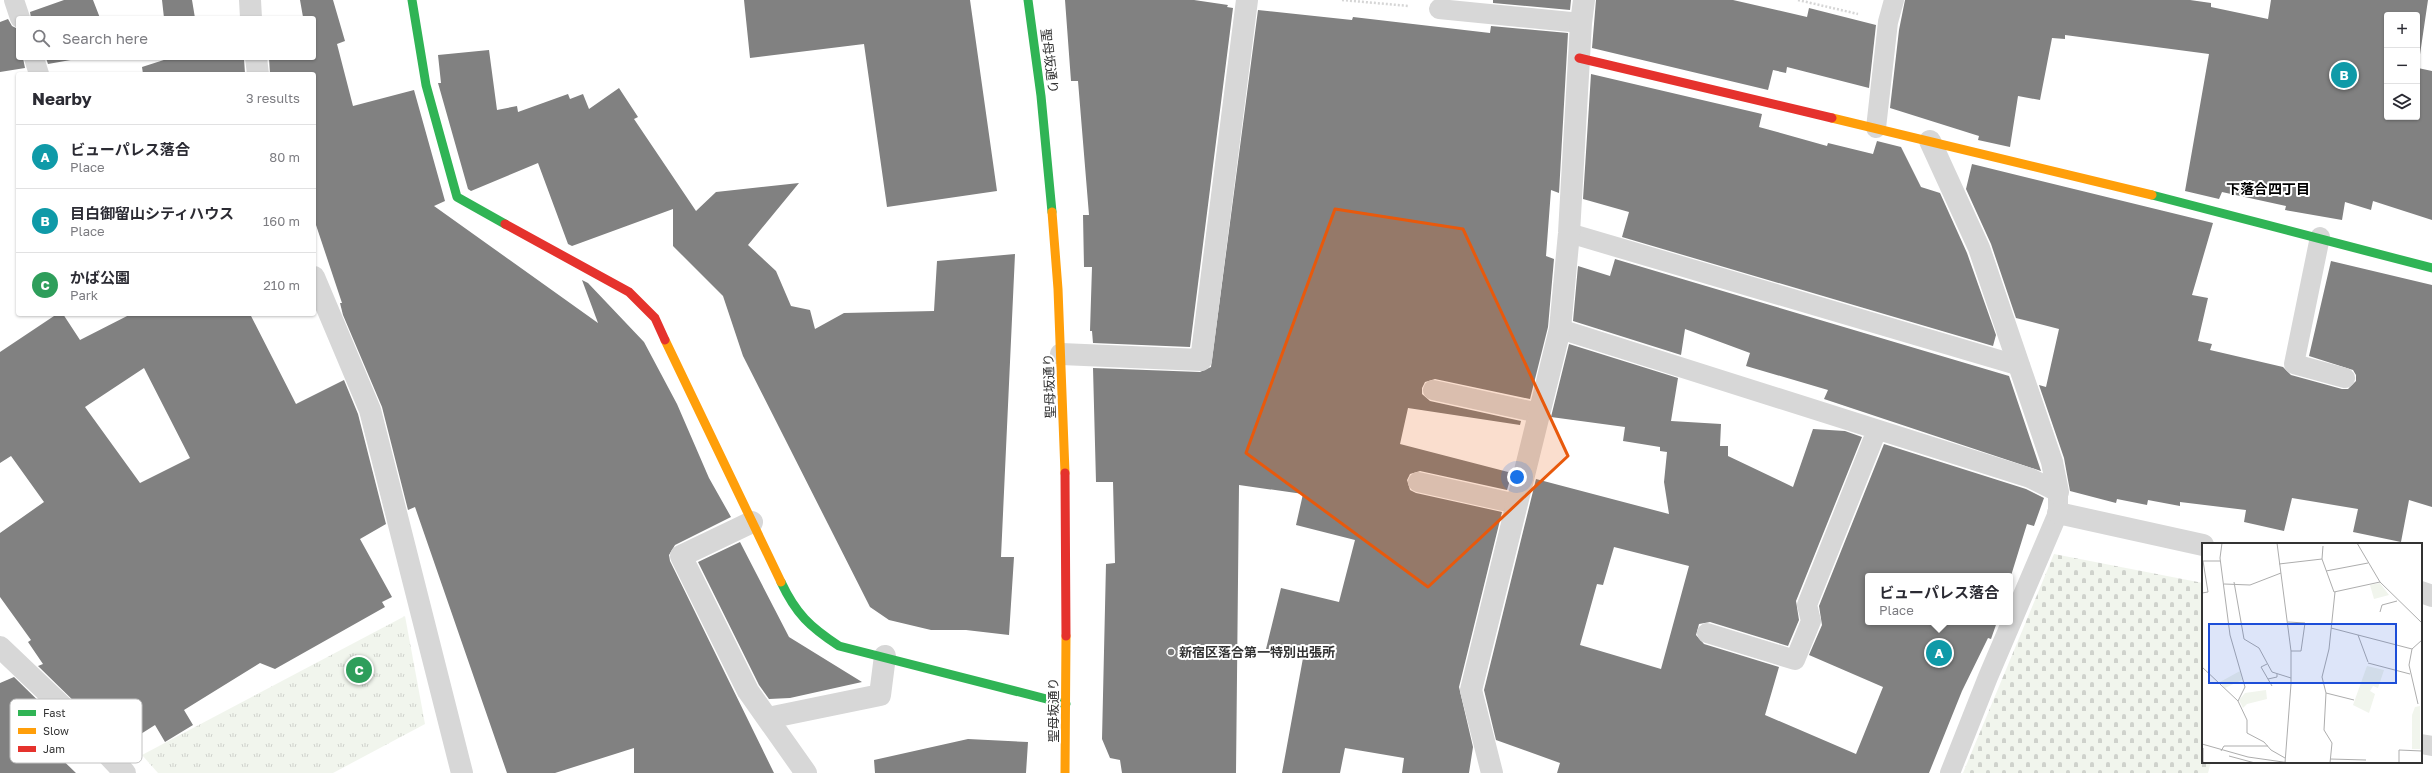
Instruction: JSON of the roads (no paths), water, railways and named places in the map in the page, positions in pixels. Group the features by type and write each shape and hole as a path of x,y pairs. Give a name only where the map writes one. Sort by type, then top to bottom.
{"street":[{"path":"250,0 251,16"},
{"path":"412,0 426,85 457,197 629,292 654,318 789,599 813,629 839,646 885,656 1066,704"},
{"name":"聖母坂通り","path":"1028,0 1039,70 1051,201 1061,354 1067,537 1065,773"},
{"path":"1061,354 1201,360 1247,0"},
{"path":"1492,773 1471,690 1560,328 1569,233 1581,23 1584,0"},
{"path":"1579,58 1930,141 2320,237 2432,268"},
{"path":"256,60 258,72"},
{"path":"1930,141 1979,248 2052,462 2058,502 2202,545"},
{"path":"316,282 370,410 462,773"},
{"path":"752,522 681,556 748,691 806,773"},
{"path":"2422,592 2432,596"},
{"path":"0,647 55,699"},
{"path":"768,718 880,696 885,656"},
{"path":"116,763 125,773"}],"lane":[{"path":"14,0 19,16"},
{"path":"1876,128 1888,22 1894,0"},
{"path":"1439,9 1581,23"},
{"path":"35,60 38,72"},
{"path":"1569,233 2020,366"},
{"path":"2320,237 2294,364 2345,378"},
{"path":"1560,328 2030,478 2058,502 2013,614"},
{"path":"1432,390 1539,413"},
{"path":"1706,633 1795,660 1811,621 1807,605 1877,430"},
{"path":"1418,482 1517,504"},
{"path":"1950,773 2009,625"},
{"path":"2422,744 2432,746"}],"place":[{"name":"目白御留山シティハウス","path":"2344,75"},
{"name":"新宿区落合第一特別出張所","path":"1171,652"},
{"name":"ビューパレス落合","path":"1939,653"},
{"name":"かば公園","path":"359,670"}],"district":[{"name":"下落合四丁目","path":"2268,189"}]}
